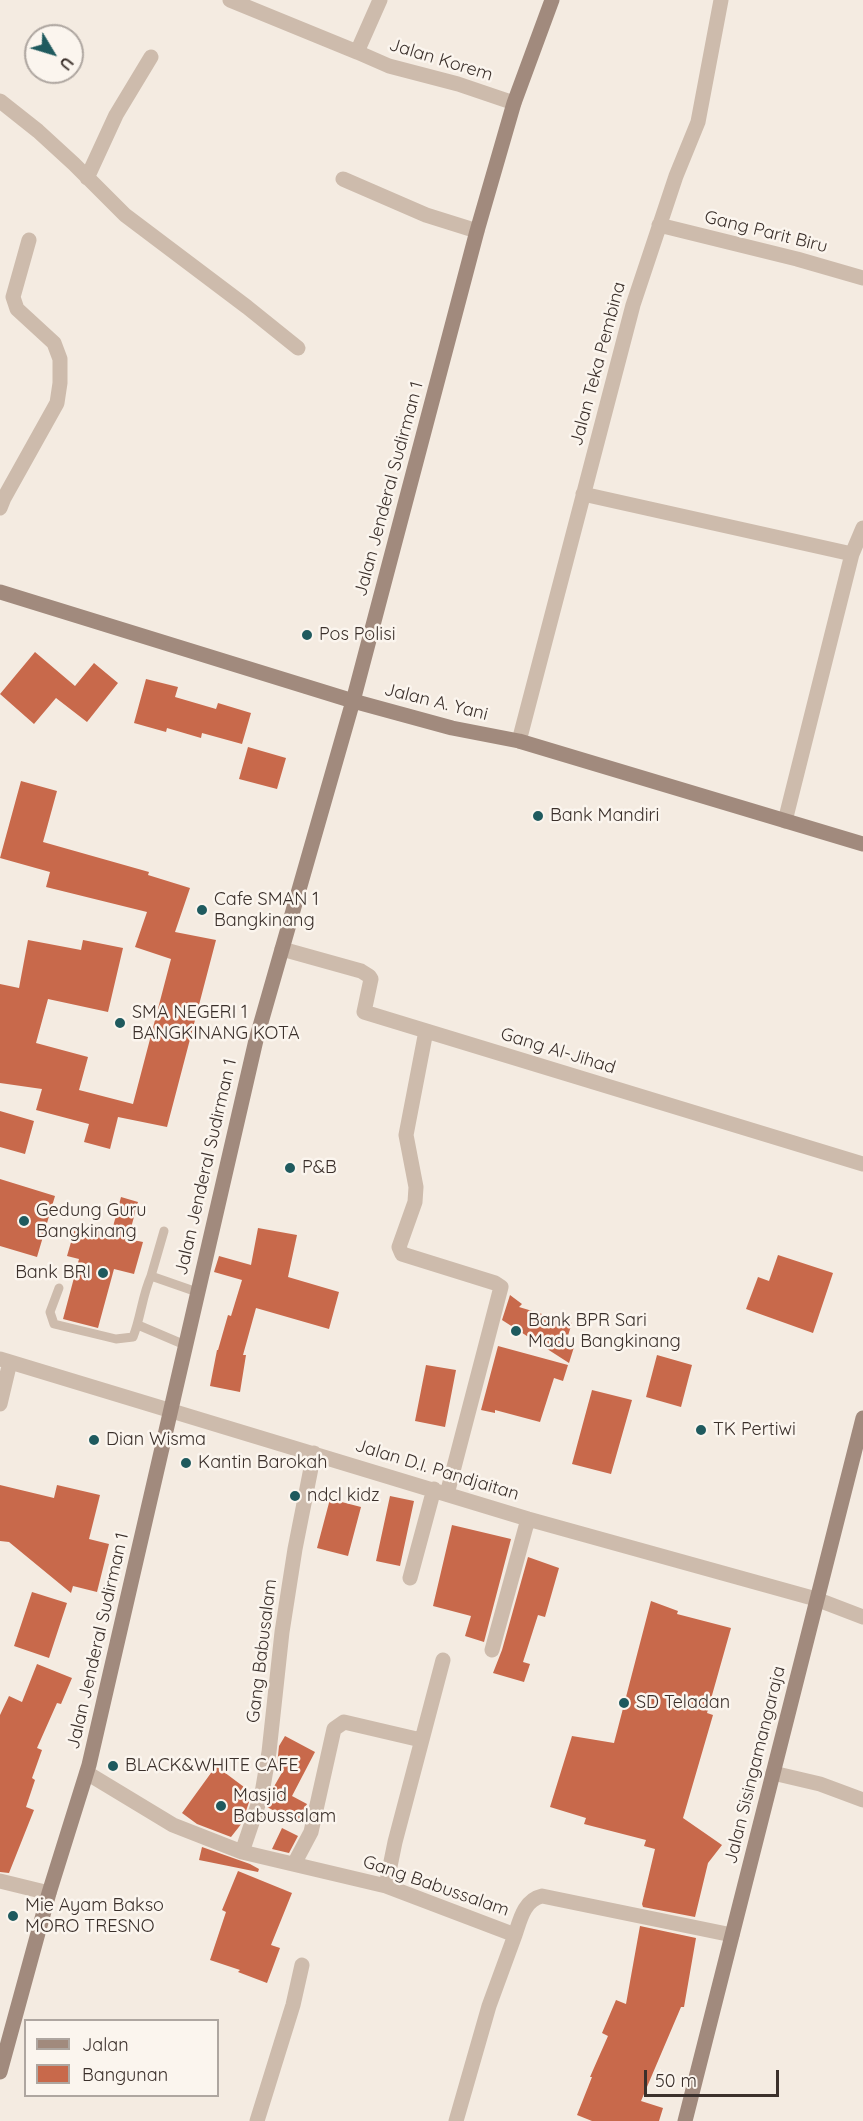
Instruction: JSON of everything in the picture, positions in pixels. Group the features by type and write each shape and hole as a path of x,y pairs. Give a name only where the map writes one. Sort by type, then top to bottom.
{"street":[{"name":"Jalan Korem","path":"230,0 389,66 458,84 514,103"},
{"name":"Jalan Korem","path":"357,51 380,0"},
{"name":"Jalan Jenderal Sudirman 1","path":"0,2072 49,1893 87,1773 256,1040 353,701 477,231 514,103 552,0"},
{"name":"Jalan Teka Pembina","path":"519,741 633,305 676,176 698,122 721,0"},
{"path":"87,178 116,115 151,57"},
{"path":"0,101 74,164 124,215 298,348"},
{"path":"343,179 426,215 477,231"},
{"name":"Gang Parit Biru","path":"659,225 863,278"},
{"path":"0,508 57,403 60,383 60,359 54,343 17,309 13,297 29,240"},
{"path":"583,494 852,554"},
{"path":"785,821 852,554 863,528"},
{"name":"Jalan A. Yani","path":"0,592 353,701 452,728 519,741 863,844"},
{"name":"Gang Al-Jihad","path":"282,949 361,971 369,976 371,979 364,1012 863,1164"},
{"path":"410,1578 441,1492 501,1287 495,1283 402,1254 400,1251 399,1247 415,1202 416,1187 406,1135 426,1031"},
{"path":"0,1404 5,1360"},
{"name":"Jalan D.I. Pandjaitan","path":"5,1360 528,1519 816,1599 863,1617"},
{"name":"Jalan Sisingamangaraja","path":"685,2121 863,1418"},
{"name":"Gang Babusalam","path":"242,1852 262,1793 269,1752 282,1632 295,1549 314,1453"},
{"path":"492,1650 528,1519"},
{"path":"386,1886 395,1842 442,1660"},
{"path":"294,1864 311,1832 333,1729 344,1722 421,1740"},
{"name":"Gang Babussalam","path":"87,1773 173,1825 242,1852 386,1886 515,1935 529,1903 542,1896 732,1935"},
{"path":"773,1773 820,1784 863,1800"},
{"path":"0,1881 49,1893"},
{"path":"456,2121 489,2006 515,1935"},
{"path":"257,2121 293,2005 302,1965"}],"lane":[{"path":"59,1288 50,1312 54,1324 116,1339 132,1337 138,1325 146,1287 164,1231"},
{"path":"151,1276 197,1292"},
{"path":"138,1325 185,1345"}],"building":[{"path":"35,652 75,686 94,663 118,683 87,722 56,698 34,724 0,694"},
{"path":"146,679 178,687 175,697 216,709 218,703 251,713 242,744 202,733 201,738 167,728 166,732 134,723"},
{"path":"248,747 286,758 277,789 239,779"},
{"path":"21,781 57,791 43,842 149,872 148,875 190,888 175,932 216,940 167,1127 118,1117 110,1149 84,1142 89,1124 36,1110 42,1089 0,1083 0,984 19,988 28,940 81,950 83,940 123,948 108,1012 48,999 36,1043 88,1057 79,1090 133,1104 171,959 135,947 147,912 46,887 50,872 0,858"},
{"path":"0,1111 34,1121 25,1154 0,1147"},
{"name":"Gedung Guru Bangkinang","path":"0,1179 55,1196 37,1257 0,1246"},
{"path":"121,1197 138,1202 128,1239 143,1242 134,1274 114,1269 98,1328 63,1319 79,1259 67,1256 76,1225 111,1234"},
{"path":"258,1228 297,1235 288,1277 339,1292 329,1329 256,1308 243,1355 246,1355 240,1392 210,1386 217,1350 242,1280 214,1272 219,1256 251,1265"},
{"path":"778,1255 833,1273 813,1333 746,1309 758,1277 769,1281"},
{"path":"510,1295 522,1304 519,1307 572,1323 565,1345 574,1347 569,1363 502,1320"},
{"path":"498,1346 568,1365 563,1381 554,1378 540,1422 495,1410 495,1413 481,1410"},
{"path":"657,1355 692,1365 681,1407 646,1397"},
{"path":"426,1365 456,1370 445,1427 415,1421"},
{"path":"592,1390 632,1400 611,1474 572,1464"},
{"path":"0,1485 54,1498 57,1485 100,1495 89,1539 109,1544 97,1592 73,1586 71,1593 9,1542 0,1541"},
{"path":"390,1496 414,1501 400,1566 376,1561"},
{"path":"330,1499 361,1507 348,1556 317,1548"},
{"path":"452,1525 511,1539 484,1642 465,1636 471,1616 433,1606"},
{"path":"528,1557 559,1568 545,1617 538,1615 523,1662 530,1664 524,1682 493,1673 502,1650"},
{"path":"32,1592 67,1603 49,1658 14,1646"},
{"path":"651,1601 678,1611 677,1614 731,1628 707,1713 713,1715 683,1818 722,1845 708,1863 695,1917 643,1907 655,1849 644,1846 646,1840 584,1824 586,1818 550,1807 572,1736 614,1743"},
{"path":"37,1664 72,1678 61,1704 57,1703 37,1748 42,1750 32,1778 35,1780 26,1807 34,1810 9,1873 0,1872 0,1715 9,1696 22,1702"},
{"path":"285,1736 315,1752 292,1796 307,1804 297,1823 267,1807 272,1790 284,1769 277,1765 279,1746"},
{"name":"Masjid Babussalam","path":"216,1766 252,1793 242,1823 231,1837 197,1824 182,1813"},
{"path":"282,1828 298,1836 289,1853 272,1849"},
{"path":"202,1847 250,1864 259,1869 258,1872 199,1860"},
{"path":"238,1871 292,1893 271,1945 280,1948 267,1983 238,1972 240,1970 210,1960 226,1912 222,1910"},
{"path":"640,1926 696,1938 684,2007 681,2007 641,2101 663,2108 659,2121 592,2121 577,2115 608,2036 602,2033 616,2000 626,2004"}],"place":[{"name":"Pos Polisi","path":"307,635"},
{"name":"Bank Mandiri","path":"538,816"},
{"name":"Cafe SMAN 1 Bangkinang","path":"202,910"},
{"name":"SMA NEGERI 1 BANGKINANG KOTA","path":"120,1023"},
{"name":"P&B","path":"290,1168"},
{"name":"Gedung Guru Bangkinang","path":"24,1221"},
{"name":"Bank BRI","path":"103,1273"},
{"name":"Bank BPR Sari Madu Bangkinang","path":"516,1331"},
{"name":"TK Pertiwi","path":"701,1430"},
{"name":"Dian Wisma","path":"94,1440"},
{"name":"Kantin Barokah","path":"186,1463"},
{"name":"ndcl kidz","path":"295,1496"},
{"name":"SD Teladan","path":"624,1703"},
{"name":"BLACK&WHITE CAFE","path":"113,1766"},
{"name":"Masjid Babussalam","path":"221,1806"},
{"name":"Mie Ayam Bakso MORO TRESNO","path":"13,1916"}]}
